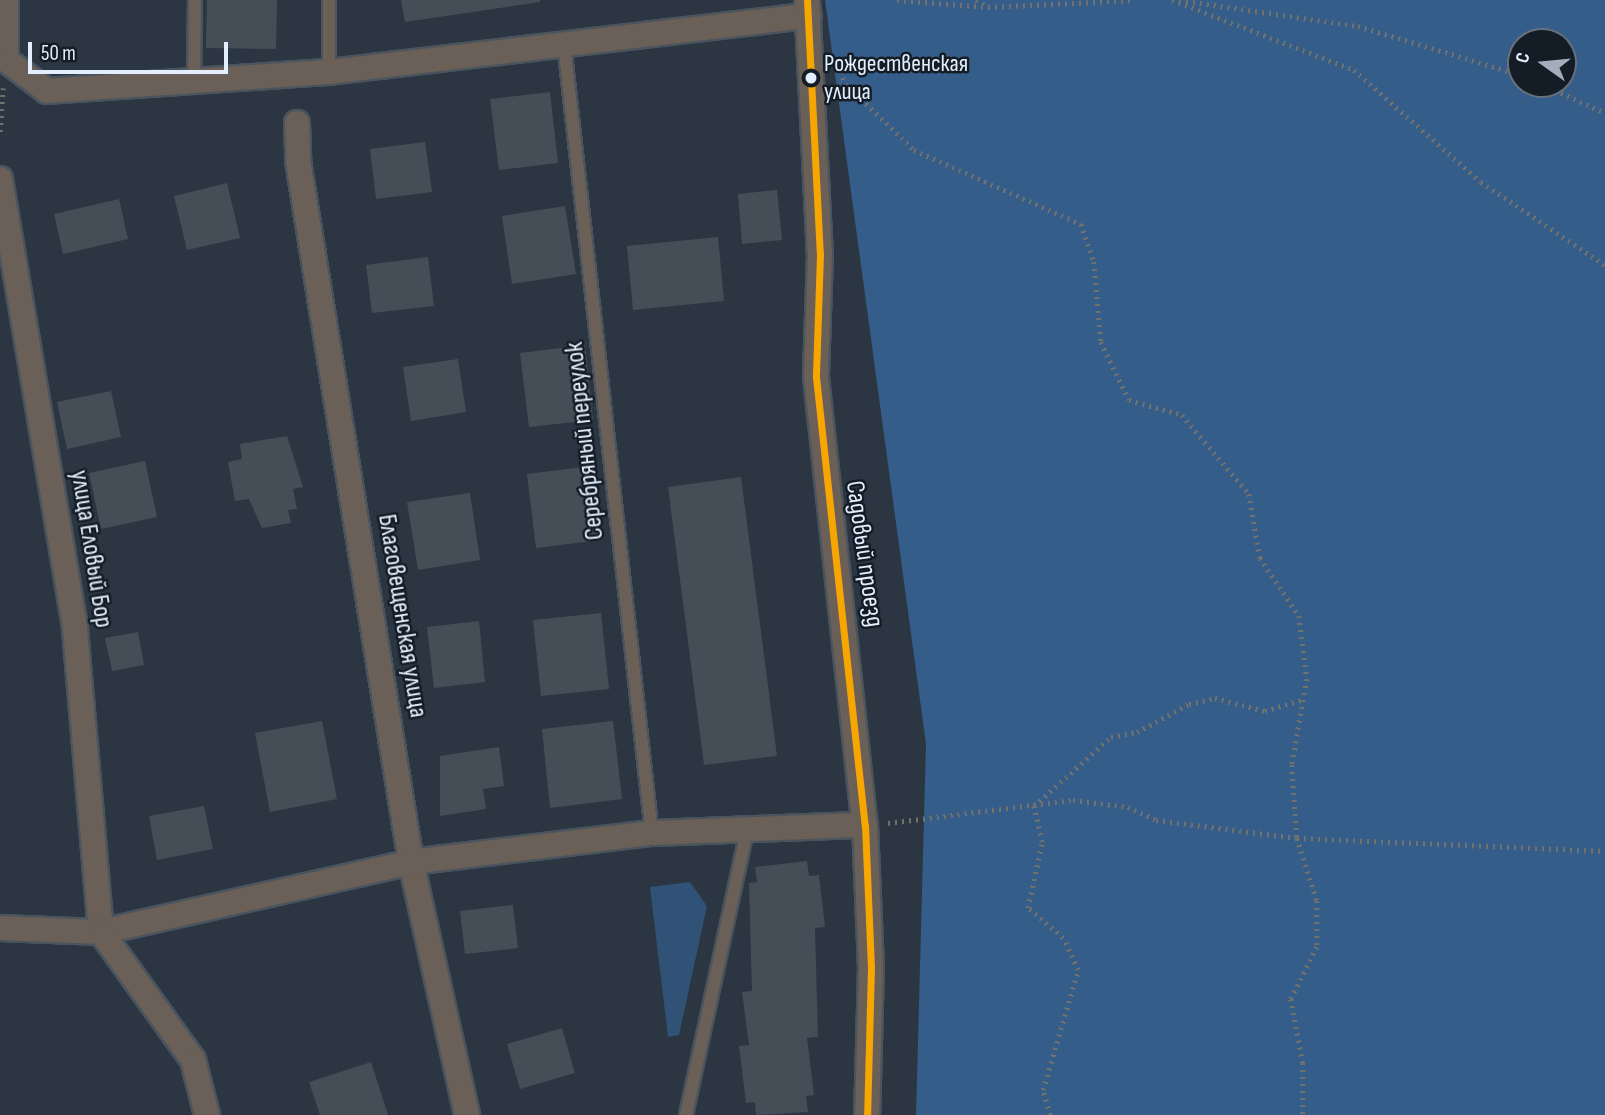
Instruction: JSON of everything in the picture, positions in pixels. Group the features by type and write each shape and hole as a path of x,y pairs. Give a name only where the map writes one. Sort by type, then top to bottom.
{"street":[{"path":"6,0 6,60 47,91 329,72 564,44 808,8"},
{"name":"Садовый проезд","path":"808,8 820,254 816,377 865,825 871,967 866,1115"},
{"name":"Благовещенская улица","path":"298,123 298,161 411,862 467,1115"},
{"name":"улица Еловый Бор","path":"0,179 75,629 101,932"},
{"path":"0,928 101,932 411,862 652,833 748,827 865,825"},
{"path":"101,932 193,1060 207,1115"}],"lane":[{"path":"194,81 195,0"},
{"path":"329,0 329,72"},
{"name":"Серебряный переулок","path":"564,44 652,833"},
{"path":"686,1115 748,827"}],"path":[{"path":"897,0 988,7 1135,0"},
{"path":"976,0 988,7"},
{"path":"1172,0 1354,70 1480,182 1605,265"},
{"path":"1178,0 1358,26 1507,71"},
{"path":"831,52 846,85 914,150 1081,224 1094,262 1101,342 1129,400 1182,415 1249,494 1260,558 1299,616 1303,700 1292,765 1297,838 1317,901 1317,947 1291,999 1303,1063 1303,1115"},
{"path":"0,132 6,60"},
{"path":"1572,98 1605,113"},
{"path":"1034,806 1111,737 1138,732 1189,704 1215,698 1265,711 1303,700"},
{"path":"865,825 1073,800 1128,807 1156,820 1297,838 1605,851"},
{"path":"1034,806 1042,842 1028,908 1063,938 1078,970 1043,1090 1050,1115"}],"shaded area":[{"path":"825,0 1605,0 1605,1115 916,1115 926,744"},
{"path":"690,882 707,906 679,1035 668,1037 650,887"}],"building":[{"path":"207,0 277,0 276,49 206,48"},
{"path":"401,0 540,0 540,2 405,22"},
{"path":"550,92 558,163 499,170 490,99"},
{"path":"425,142 432,192 376,199 370,149"},
{"path":"227,183 240,238 187,250 174,196"},
{"path":"777,190 782,240 742,244 738,194"},
{"path":"119,199 128,239 63,254 54,214"},
{"path":"565,206 576,274 512,284 502,216"},
{"path":"718,237 724,301 633,310 627,246"},
{"path":"428,257 434,306 372,313 366,265"},
{"path":"585,345 593,420 529,427 520,353"},
{"path":"458,359 466,412 411,421 403,367"},
{"path":"111,391 121,437 67,449 57,402"},
{"path":"287,436 303,487 293,489 297,509 288,510 291,523 262,528 249,499 235,501 228,462 242,459 240,444"},
{"path":"145,461 157,517 101,529 89,473"},
{"path":"591,466 600,540 536,548 527,474"},
{"path":"741,477 777,756 704,765 668,487"},
{"path":"470,493 480,560 418,570 407,502"},
{"path":"601,613 609,689 541,696 533,620"},
{"path":"479,621 485,682 434,688 427,627"},
{"path":"138,632 144,665 112,671 105,638"},
{"path":"322,721 337,799 270,812 255,733"},
{"path":"613,721 622,799 550,808 542,729"},
{"path":"499,747 504,786 483,789 486,809 440,816 440,756"},
{"path":"204,806 213,849 157,860 149,816"},
{"path":"807,861 809,876 819,875 825,927 815,928 818,1037 807,1038 814,1095 806,1096 808,1112 756,1115 755,1102 746,1103 739,1046 749,1045 742,992 752,991 749,883 757,882 755,867"},
{"path":"513,905 518,948 465,954 460,911"},
{"path":"562,1028 575,1073 520,1089 507,1044"},
{"path":"371,1062 388,1115 320,1115 309,1082"}],"transit line":[{"path":"807,0 820,254 816,377 865,825 871,967 867,1115"}],"place":[{"name":"Рождественская улица","path":"811,78"}]}
